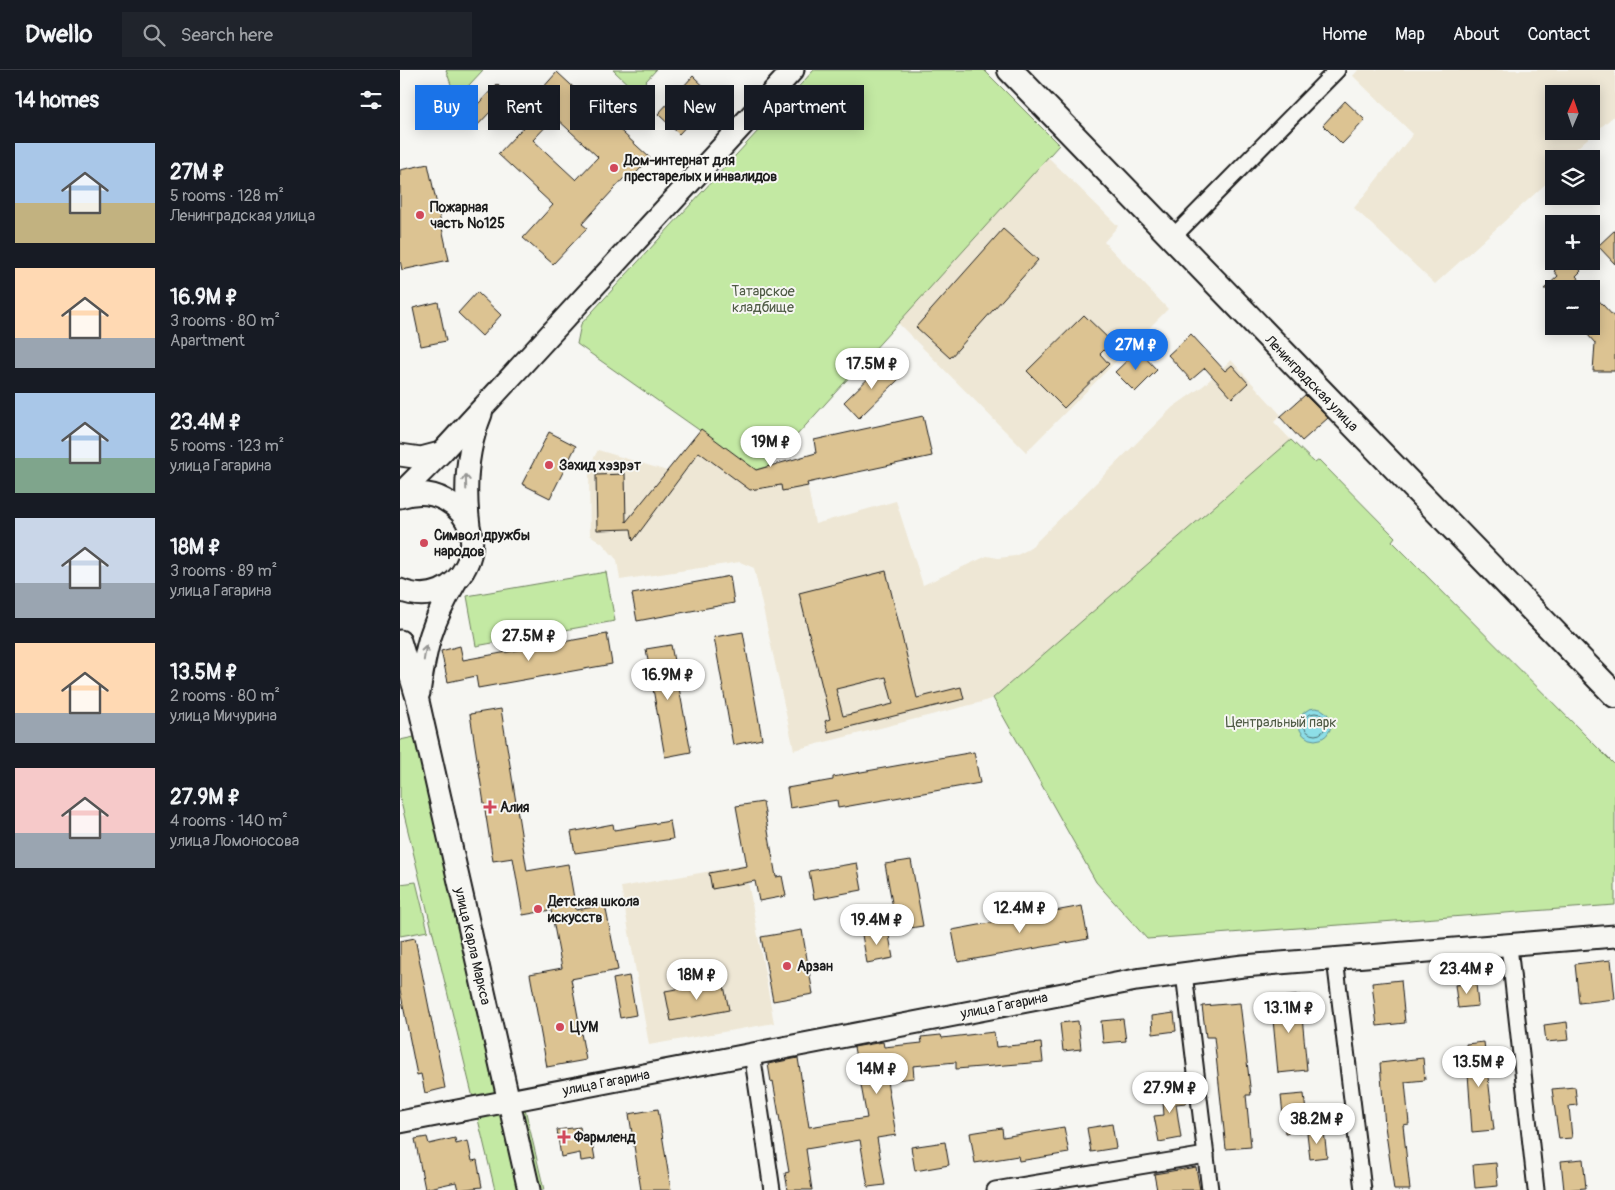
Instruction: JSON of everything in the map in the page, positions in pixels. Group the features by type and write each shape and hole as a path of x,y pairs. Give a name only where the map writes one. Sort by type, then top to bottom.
{"main road":[{"name":"Ленинградская улица","path":"1010,70 1615,695"}],"street":[{"path":"402,489 441,453 793,70"},
{"path":"1172,238 1337,70"},
{"name":"улица Карла Маркса","path":"418,701 430,633 436,617 470,556 466,468 469,446 484,404"},
{"path":"400,455 421,458 441,453"},
{"path":"402,489 442,498 462,515 470,531"},
{"path":"400,604 424,594 442,590 458,579"},
{"path":"400,590 424,594"},
{"name":"улица Карла Маркса","path":"400,641 406,671 418,701 529,1190"},
{"name":"улица Гагарина","path":"400,1122 1100,987 1184,973 1615,936"},
{"path":"1509,946 1536,1190"},
{"path":"1334,959 1362,1190"},
{"path":"1184,973 1210,1190"},
{"path":"752,1054 772,1190"},
{"path":"995,1190 1206,1155"}],"shaded area":[{"path":"1358,70 1615,70 1615,115 1600,128 1600,85 1545,85 1545,140 1586,140 1574,150 1545,150 1545,185 1435,284 1354,208 1413,134 1353,76"},
{"path":"1048,157 1118,226 1104,242 1168,309 1026,452 898,323"},
{"path":"1231,360 1281,415 1274,422 1291,440 993,698 982,702 794,750 754,568 740,562 620,580 617,560 602,543 590,535 589,474 590,465 598,450 667,471 701,429 756,470 802,457 815,524 896,501 923,585 987,556 998,558 1015,556 1029,549 1173,407 1203,386"},
{"path":"745,865 774,1023 649,1045 621,887"}],"green space":[{"path":"446,70 483,70 469,85 451,85"},
{"path":"613,70 656,70 642,85 629,85"},
{"name":"Татарское кладбище","path":"814,70 984,70 1059,145 769,466 756,470 577,344 581,324 759,130 864,130 864,85 800,85"},
{"name":"Центральный парк","path":"1291,440 1315,463 1319,460 1395,537 1392,541 1615,765 1615,905 1147,939 1096,882 993,698"},
{"path":"606,572 615,621 476,646 467,596"},
{"path":"419,736 503,1096 474,1102 400,798 400,740"},
{"path":"416,882 428,931 400,936 400,884"},
{"path":"524,1104 544,1190 532,1190 513,1105"},
{"path":"505,1105 525,1190 495,1190 476,1111"}],"water":[{"path":"1315,708 1326,713 1331,724 1326,735 1315,740 1304,735 1299,724 1304,713"}],"building":[{"name":"Дом-интернат для престарелых и инвалидов","path":"557,72 571,85 570,130 620,130 650,158 628,182 624,178 582,224 587,228 553,264 523,238 553,205 498,154 521,130 543,130 533,140 576,180 598,157 560,122 560,85 545,85"},
{"path":"693,76 702,85 685,85"},
{"path":"488,93 488,114 478,125 478,104"},
{"path":"1345,101 1365,120 1342,144 1323,125"},
{"path":"665,106 665,121 658,114"},
{"path":"675,130 683,130 679,134"},
{"name":"Пожарная часть №125","path":"428,164 449,260 402,270 400,260 400,170"},
{"path":"1003,229 1038,260 950,358 916,327"},
{"path":"1615,230 1615,264 1600,248 1600,244"},
{"path":"1580,270 1576,276 1580,280 1554,280 1558,276 1554,271"},
{"path":"477,292 501,315 482,336 458,313"},
{"path":"438,302 446,341 421,346 413,308"},
{"path":"1600,302 1615,318 1615,371 1593,371 1595,343 1588,335 1600,335"},
{"path":"1084,315 1112,342 1100,354 1109,364 1064,408 1027,371"},
{"path":"1191,334 1225,371 1232,365 1248,383 1232,398 1205,368 1191,380 1168,355"},
{"path":"1138,350 1157,370 1135,392 1115,372"},
{"path":"885,362 900,378 859,418 844,402"},
{"path":"1305,395 1328,418 1302,441 1280,417"},
{"path":"923,416 932,456 807,483 808,486 782,491 781,485 750,490 699,452 633,541 631,529 597,530 596,475 625,474 626,522 701,429 756,470 816,453 814,440"},
{"name":"Захид хэзрэт","path":"549,432 576,446 550,498 522,484"},
{"path":"886,571 917,698 961,687 964,699 828,732 825,721 830,719 799,593","holes":["886,677 893,704 843,716 836,689"]},
{"path":"730,576 734,603 637,621 632,594"},
{"path":"743,632 762,739 733,745 714,637"},
{"path":"607,634 612,664 478,688 476,676 448,682 441,651 460,646 463,660"},
{"path":"671,645 691,752 665,757 646,649"},
{"path":"501,709 527,871 568,864 576,910 605,905 618,970 571,979 586,1060 547,1067 530,974 562,968 551,910 523,915 513,858 493,861 470,714"},
{"path":"974,752 980,783 838,808 837,800 790,808 787,788 833,780 833,777"},
{"path":"763,802 776,877 782,876 786,896 759,901 755,881 712,889 709,873 747,866 736,806"},
{"path":"670,821 673,839 575,853 571,832 613,824 614,830"},
{"path":"911,860 923,926 897,930 885,864"},
{"path":"857,863 862,890 814,899 809,871"},
{"path":"1082,906 1088,939 958,962 952,930"},
{"name":"Арзан","path":"802,930 813,994 773,1001 761,937"},
{"path":"888,930 893,958 867,963 862,935"},
{"path":"415,938 445,1088 425,1093 421,1074 417,1075 400,990 400,941"},
{"path":"1611,960 1615,999 1579,1003 1575,964"},
{"path":"629,976 636,1015 620,1018 613,979"},
{"path":"1401,980 1405,1023 1377,1026 1372,983"},
{"path":"723,981 729,1010 671,1021 665,991"},
{"path":"1476,983 1478,1006 1458,1008 1455,985"},
{"path":"1300,995 1307,1070 1278,1073 1271,998"},
{"path":"1240,1003 1251,1095 1246,1095 1251,1147 1226,1149 1214,1037 1206,1037 1202,1006"},
{"path":"1174,1013 1176,1031 1153,1034 1152,1016"},
{"path":"1123,1019 1126,1041 1103,1043 1101,1021"},
{"path":"1078,1021 1081,1049 1063,1051 1060,1023"},
{"path":"1567,1022 1569,1040 1546,1042 1544,1025"},
{"path":"994,1032 996,1047 1041,1043 1043,1062 956,1069 956,1062 913,1066 914,1078 887,1081 896,1135 877,1138 885,1185 868,1187 860,1140 806,1149 812,1190 788,1190 785,1173 789,1172 773,1081 771,1082 768,1064 798,1058 809,1127 867,1118 854,1047 883,1042 884,1047 922,1043 921,1037 941,1035 942,1038"},
{"path":"1484,1042 1494,1130 1472,1132 1466,1044"},
{"path":"1423,1058 1425,1080 1405,1082 1409,1124 1403,1125 1410,1190 1394,1190 1385,1126 1380,1063"},
{"path":"1185,1085 1186,1103 1176,1104 1181,1138 1159,1142 1154,1116 1164,1115 1162,1088"},
{"path":"1575,1087 1577,1105 1569,1106 1572,1138 1559,1139 1552,1089"},
{"path":"1304,1094 1308,1131 1285,1133 1281,1096"},
{"path":"658,1109 671,1190 641,1190 629,1114"},
{"path":"1112,1124 1116,1148 1091,1152 1087,1128"},
{"path":"580,1127 582,1138 591,1136 595,1159 581,1161 580,1153 561,1157 557,1130"},
{"path":"1064,1127 1069,1153 1019,1161 1018,1156 975,1163 970,1133 1002,1128 1003,1137"},
{"path":"1324,1131 1327,1157 1310,1159 1307,1133"},
{"path":"427,1137 429,1144 455,1138 456,1144 468,1141 472,1161 477,1160 482,1187 458,1190 456,1182 425,1189 415,1139"},
{"path":"945,1142 949,1165 915,1171 911,1147"},
{"path":"1583,1159 1586,1188 1564,1190 1561,1161"},
{"path":"1496,1163 1498,1186 1475,1188 1473,1165"},
{"path":"1196,1167 1200,1190 1157,1190 1154,1174"}],"place":[{"name":"Дом-интернат для престарелых и инвалидов","path":"614,168"},
{"name":"Пожарная часть №125","path":"420,215"},
{"name":"Захид хэзрэт","path":"549,465"},
{"name":"Символ дружбы народов","path":"424,543"},
{"name":"Алия","path":"490,807"},
{"name":"Детская школа искусств","path":"538,909"},
{"name":"Арзан","path":"787,966"},
{"name":"ЦУМ","path":"560,1027"},
{"name":"Фармленд","path":"564,1137"}]}
